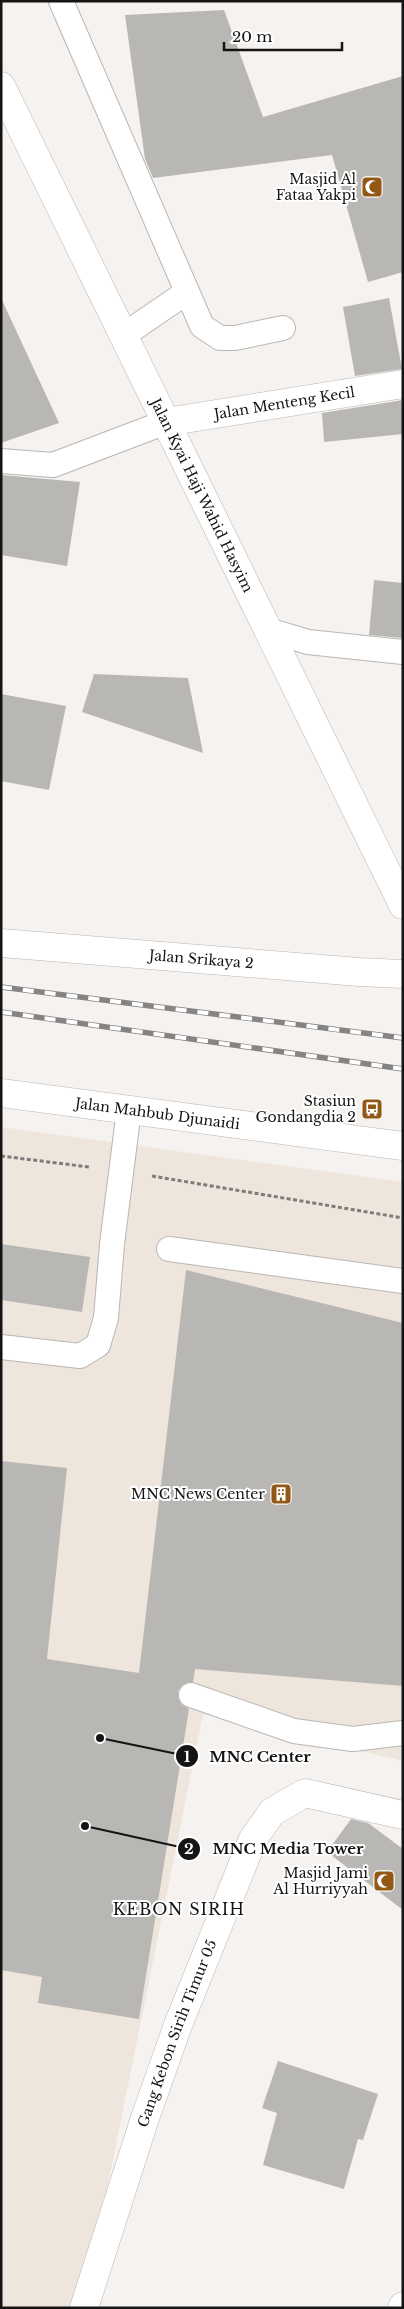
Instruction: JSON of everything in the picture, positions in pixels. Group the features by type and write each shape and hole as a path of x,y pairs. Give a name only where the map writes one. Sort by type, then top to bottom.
{"street":[{"name":"Jalan Kyai Haji Wahid Hasyim","path":"1,86 403,905"},
{"name":"Jalan Menteng Kecil","path":"166,422 403,384"},
{"name":"Jalan Srikaya 2","path":"1,943 403,974"},
{"name":"Jalan Mahbub Djunaidi","path":"1,1093 403,1146"},
{"name":"Gang Kebon Sirih Timur 05","path":"84,2308 145,2118 178,2024 253,1839 272,1812 305,1793 403,1815"}],"lane":[{"path":"61,1 202,326 220,338 235,338 283,328"},
{"path":"124,335 187,292"},
{"path":"1,461 53,465 166,422"},
{"path":"268,630 308,642 403,652"},
{"path":"1,1347 80,1356 98,1345 106,1318 129,1110"},
{"path":"169,1249 403,1281"},
{"path":"191,1696 294,1730 353,1739 403,1733"}],"path":[{"path":"1,1156 122,1171 245,1190 403,1218"}],"shaded area":[{"path":"1,1127 403,1182 403,1761 203,1714 83,2308 1,2308"}],"building":[{"path":"224,10 263,117 403,76 403,272 368,282 332,155 153,178 145,159 125,15"},
{"path":"1,298 59,423 1,443"},
{"path":"389,298 402,369 355,376 343,307"},
{"path":"403,400 403,434 324,442 322,413"},
{"path":"1,475 80,482 67,566 1,555"},
{"path":"374,580 403,583 403,638 369,635"},
{"path":"94,674 188,678 203,753 82,712"},
{"path":"1,694 66,706 49,790 1,781"},
{"path":"1,1244 90,1257 82,1312 1,1300"},
{"path":"186,1270 403,1323 403,1686 195,1669 193,1682 182,1685 178,1691 178,1698 181,1704 189,1709 139,2019 38,2003 42,1977 1,1970 1,1461 67,1468 47,1659 139,1673"},
{"name":"Masjid Jami Al Hurriyyah","path":"351,1819 368,1823 403,1849 403,1910 327,1852"},
{"path":"278,2061 378,2094 363,2140 358,2139 344,2189 263,2165 277,2113 262,2108"}],"railway":[{"path":"1,987 403,1038"},
{"path":"1,1012 403,1069"}],"place":[{"name":"Masjid Al Fataa Yakpi","path":"372,187"},
{"name":"Stasiun Gondangdia 2","path":"372,1109"},
{"name":"MNC News Center","path":"281,1494"},
{"name":"MNC Center","path":"100,1738"},
{"name":"MNC Media Tower","path":"85,1826"},
{"name":"Masjid Jami Al Hurriyyah","path":"384,1881"}],"district":[{"name":"KEBON SIRIH","path":"179,1909"}]}
